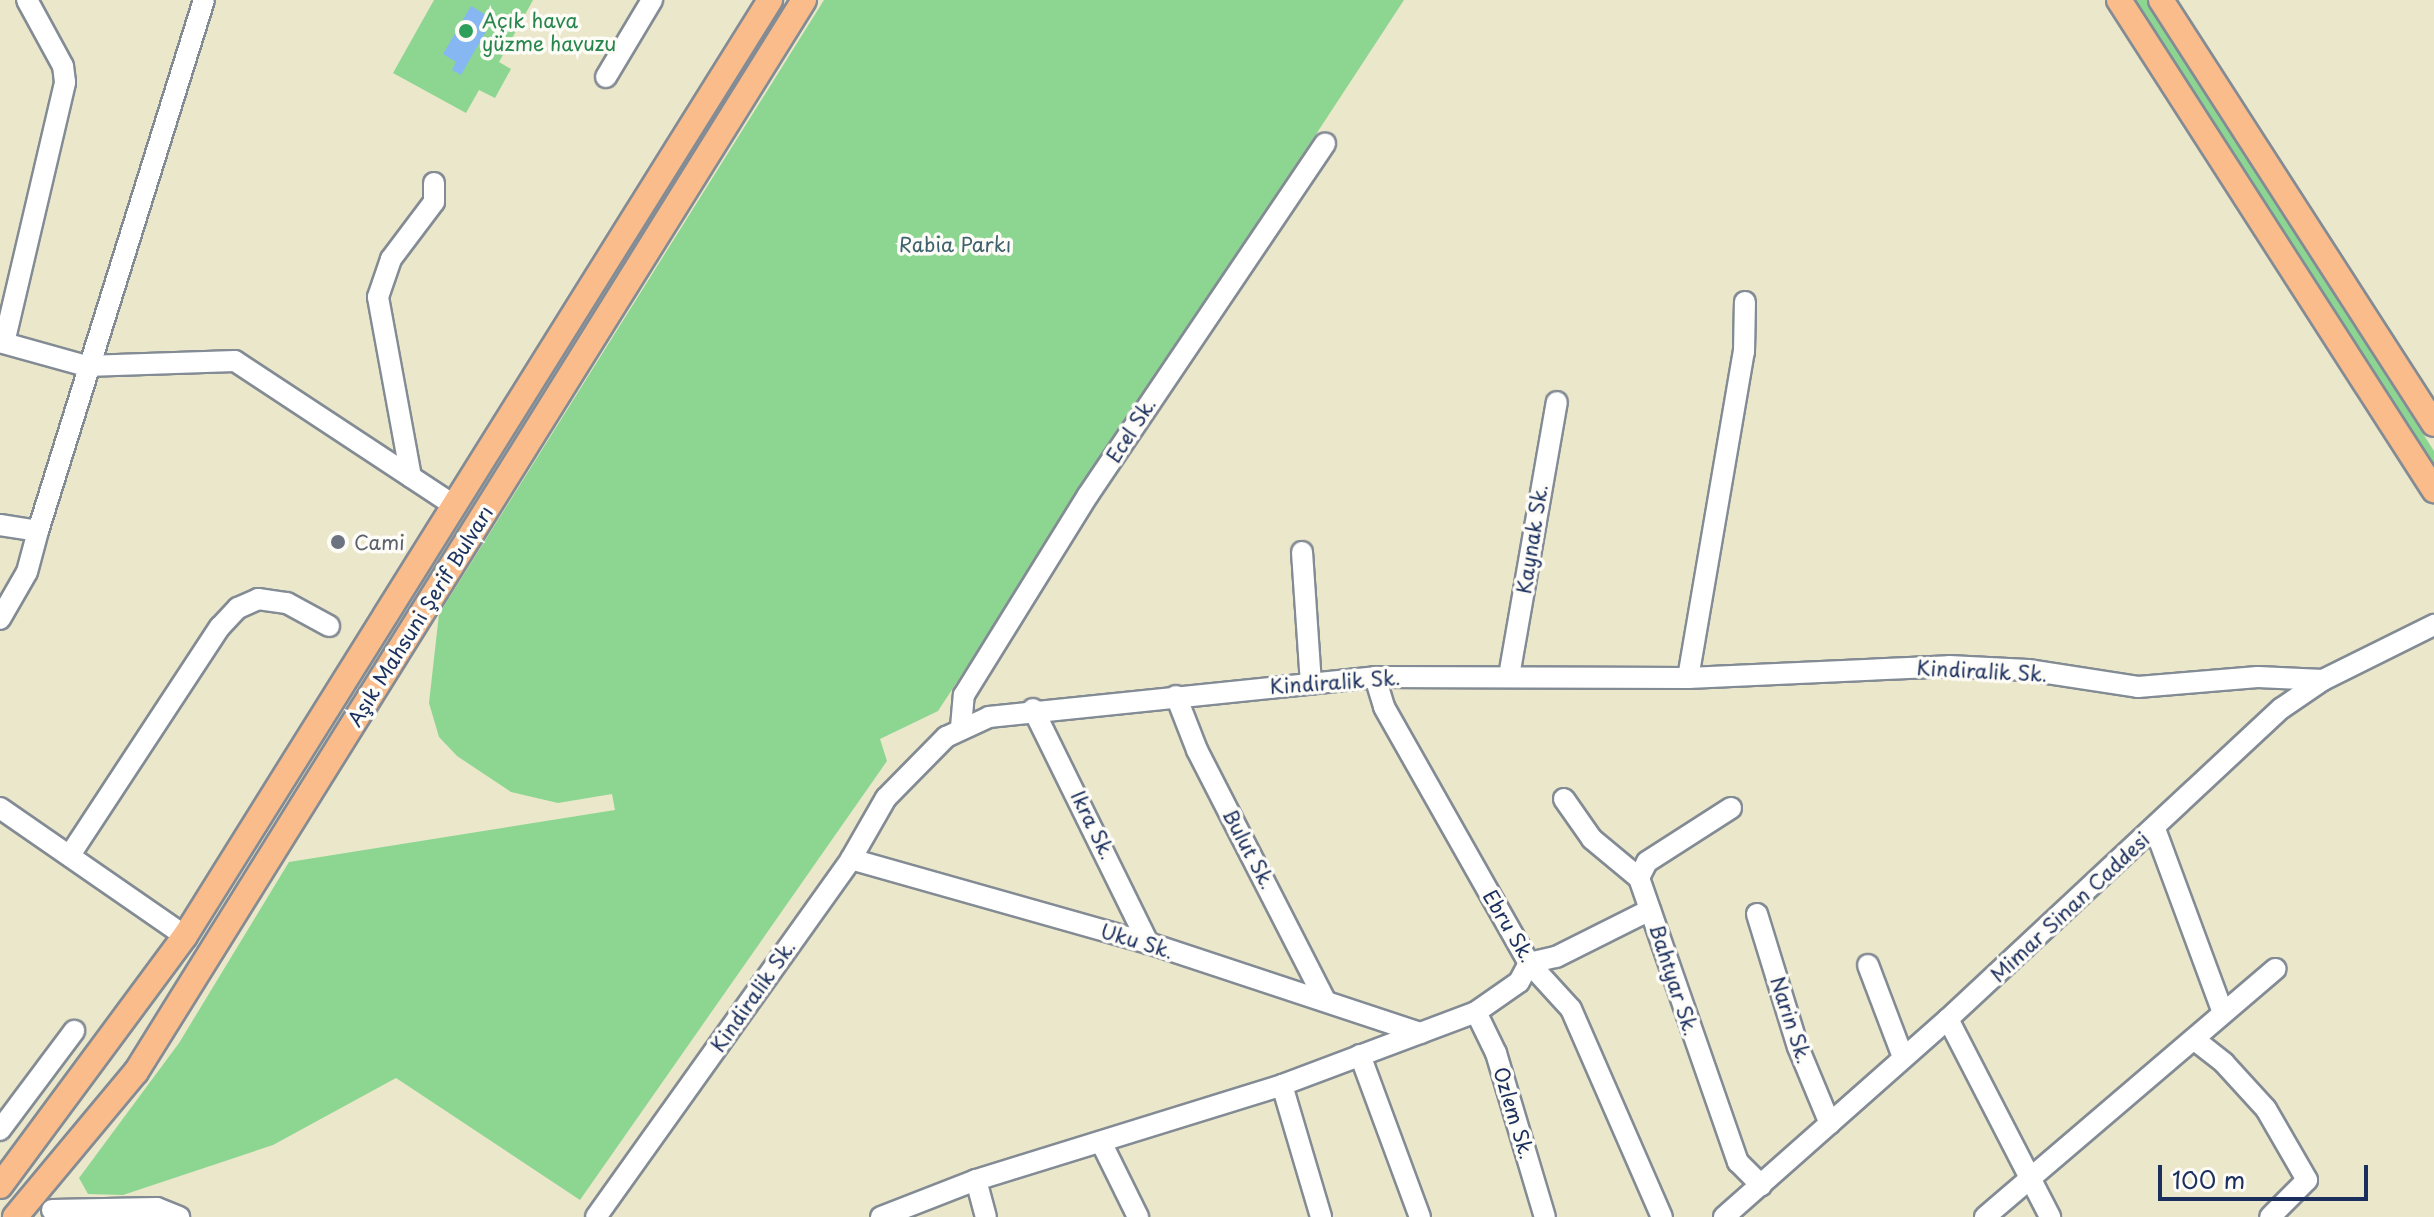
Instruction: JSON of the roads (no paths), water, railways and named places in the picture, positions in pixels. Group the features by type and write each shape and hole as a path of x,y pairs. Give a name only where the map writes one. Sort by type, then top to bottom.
{"main road":[{"name":"Aşık Mahsuni Şerif Bulvarı","path":"6,1179 185,936 770,0"},
{"name":"Aşık Mahsuni Şerif Bulvarı","path":"15,1217 49,1206 136,1072 804,0"},
{"path":"2119,0 2434,490"},
{"path":"2161,0 2434,424"}],"street":[{"path":"27,0 63,66 65,82 2,342 86,366 235,361 453,505"},
{"path":"0,619 27,572 86,366 204,0"},
{"path":"606,77 652,0"},
{"name":"Ecel Sk.","path":"961,727 964,695 1083,502 1325,144"},
{"path":"411,477 378,297 391,259 434,202 434,183"},
{"path":"1688,678 1744,352 1745,302"},
{"name":"Kaynak Sk.","path":"1509,676 1557,402"},
{"path":"0,525 38,531"},
{"path":"1302,552 1311,683"},
{"path":"70,855 220,627 238,608 258,599 287,603 329,626"},
{"name":"Mimar Sinan Caddesi","path":"1724,1217 1948,1019 2282,708 2323,680 2434,625"},
{"name":"Kindiralik Sk.","path":"600,1214 851,859 886,798 926,754 961,727 1033,709 1375,677 1688,678 1949,666 2028,670 2138,687 2258,677 2323,680"},
{"name":"Ebru Sk.","path":"1375,677 1384,707 1529,963 1571,1009 1662,1217"},
{"name":"Bulut Sk.","path":"1176,696 1197,750 1325,1000"},
{"name":"Ikra Sk.","path":"1033,709 1148,943"},
{"path":"1564,799 1592,839 1639,878 1647,862 1731,808"},
{"path":"0,808 185,936"},
{"path":"2155,829 2223,1013"},
{"name":"Uku Sk.","path":"851,859 1148,943 1420,1033"},
{"name":"Bahtyar Sk.","path":"1639,878 1738,1162 1761,1185"},
{"path":"884,1216 976,1180 1282,1085 1476,1012 1519,982 1529,963 1556,957 1650,910"},
{"name":"Narin Sk.","path":"1757,914 1798,1047 1830,1124"},
{"path":"1868,965 1903,1057"},
{"path":"1985,1217 2030,1177 2073,1146 2275,969"},
{"name":"Ozlem Sk.","path":"1476,1012 1496,1053 1545,1217"},
{"path":"1948,1019 2050,1217"},
{"path":"0,1130 74,1031"},
{"path":"2195,1040 2266,1109 2307,1180 2270,1217"},
{"path":"1360,1055 1420,1217"},
{"path":"1282,1085 1321,1217"},
{"path":"1101,1142 1138,1217"},
{"path":"6,1179 49,1206 117,1214 157,1208 179,1217"},
{"path":"976,1180 986,1217"}],"water":[{"name":"Açık hava yüzme havuzu","path":"471,6 493,19 461,75 452,70 456,62 443,54"}],"place":[{"name":"Açık hava yüzme havuzu","path":"466,31"},
{"name":"Cami","path":"338,542"}],"park label":[{"name":"Rabia Parkı","path":"955,244"}]}
